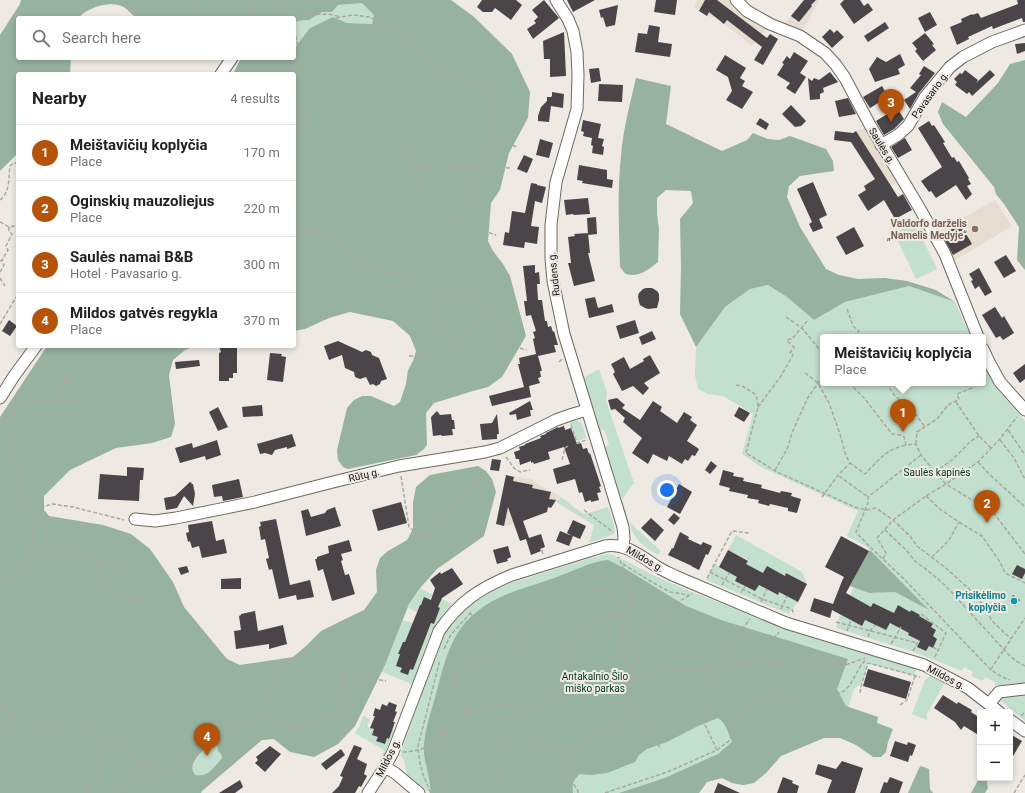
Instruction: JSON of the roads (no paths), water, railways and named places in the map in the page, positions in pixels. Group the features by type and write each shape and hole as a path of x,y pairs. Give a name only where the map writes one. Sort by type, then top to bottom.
{"street":[{"name":"Rudens g.","path":"556,0 568,19 573,31 577,52 578,75 577,109 556,182 551,225 551,258 554,287 564,331 623,528 624,538 619,549"},
{"name":"Saulės g.","path":"736,0 747,11 770,24 800,36 825,52 836,65 845,78 881,145 920,209 945,254 977,334"},
{"name":"Pavasario g.","path":"881,145 898,135 908,126 925,97 950,67 963,57 992,42 1025,30"},
{"path":"222,72 231,60"},
{"path":"0,398 35,348"},
{"path":"986,357 1000,382 1022,413"},
{"name":"Rūtų g.","path":"135,519 155,521 176,518 255,502 399,466 485,452 500,448 556,420 587,410"},
{"name":"Mildos g.","path":"368,793 393,752 439,631 451,614 469,598 486,587 512,575 612,545 619,549 634,552 675,576 775,618 790,619 865,647 929,668 968,688 995,709"},
{"path":"989,704 999,692 1025,689"},
{"path":"1013,722 1025,731"},
{"path":"385,767 420,793"}],"place":[{"name":"Saulės namai B&B","path":"891,122"},
{"name":"Valdorfo darželis „Namelis Medyje“","path":"975,229"},
{"name":"Meištavičių koplyčia","path":"903,432"},
{"name":"Oginskių mauzoliejus","path":"987,523"},
{"name":"Prisikėlimo koplyčia","path":"1014,601"},
{"name":"Mildos gatvės regykla","path":"207,756"}],"park label":[{"name":"Saulės kapinės","path":"937,472"},
{"name":"Antakalnio Šilo miško parkas","path":"595,682"}]}
